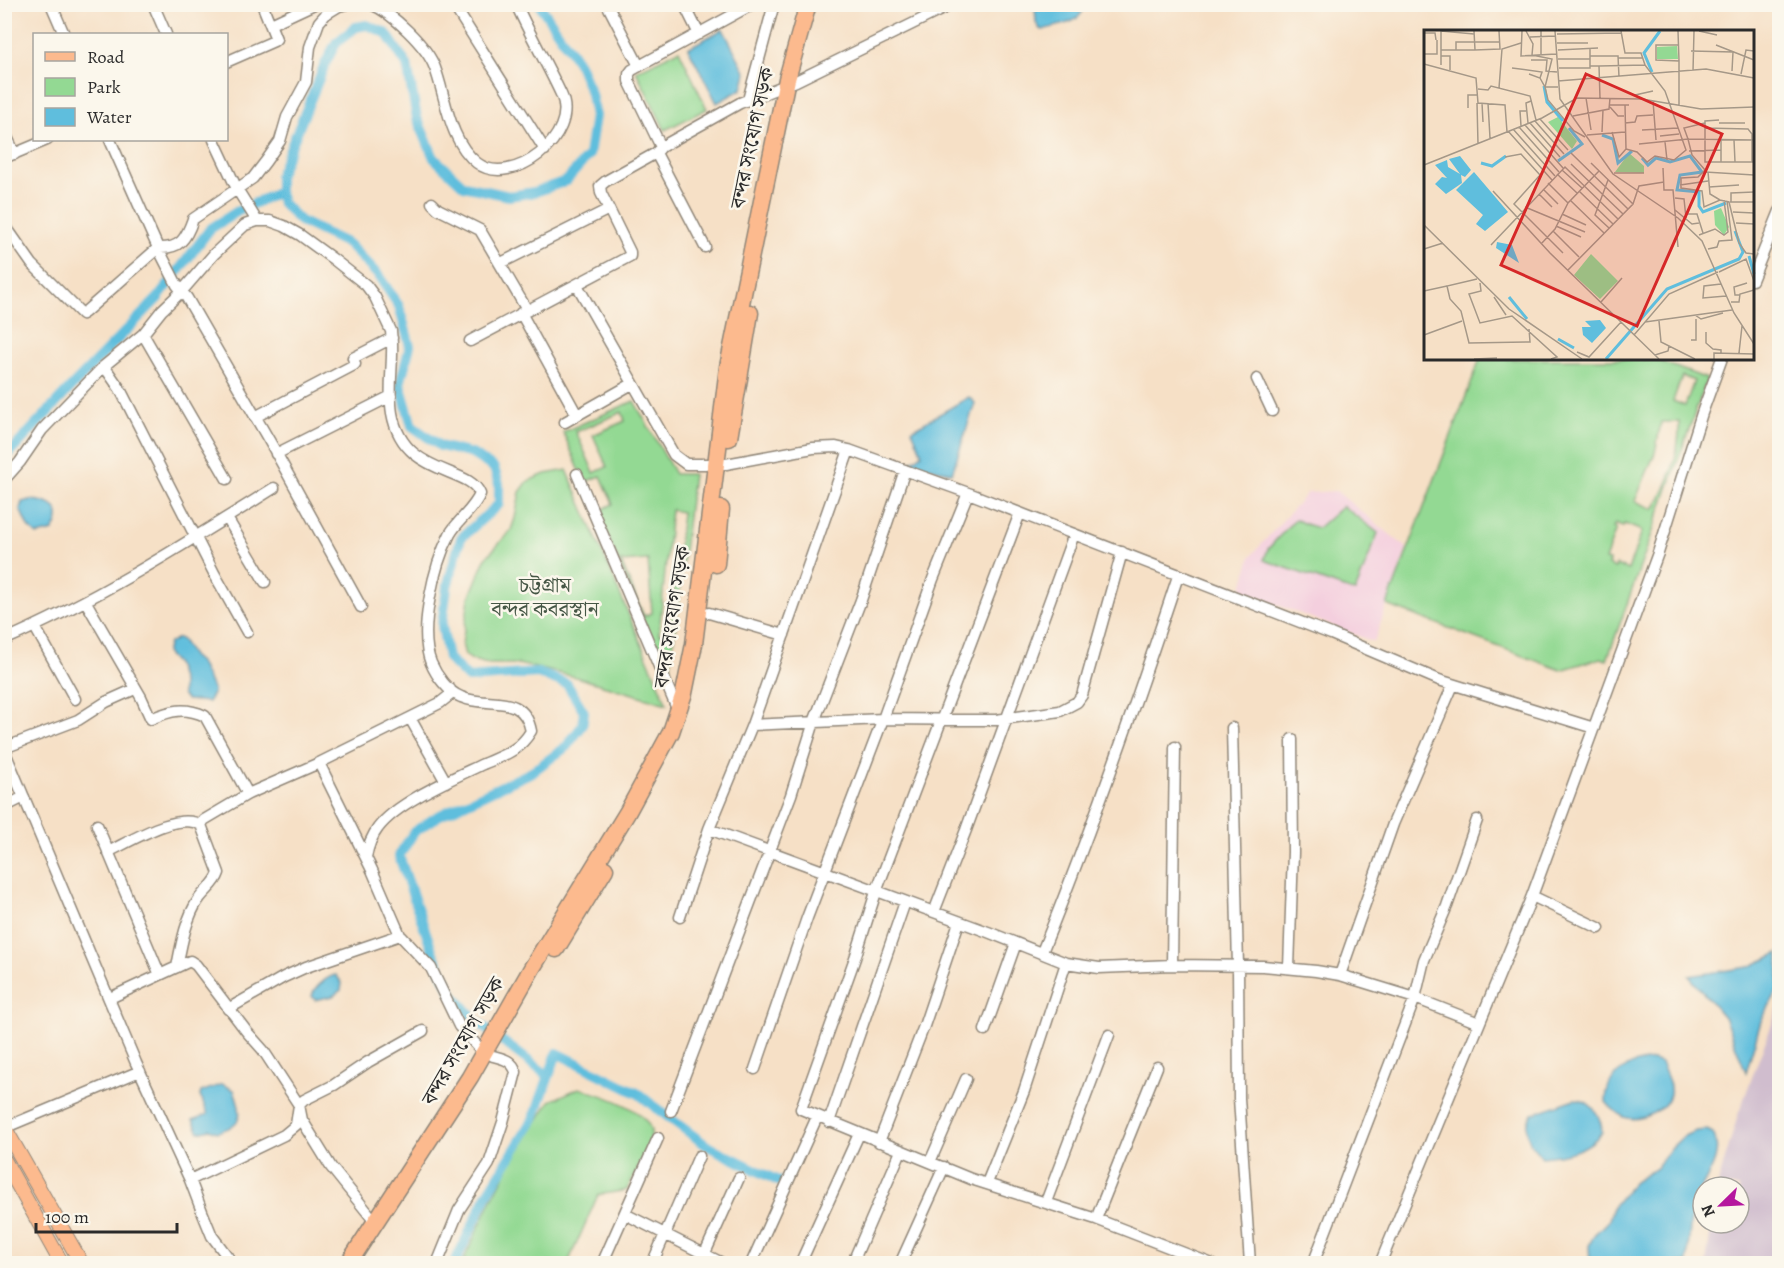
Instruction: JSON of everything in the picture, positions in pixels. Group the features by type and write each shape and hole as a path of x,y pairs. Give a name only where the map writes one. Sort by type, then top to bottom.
{"highway":[{"name":"বন্দর সংযোগ সড়ক","path":"348,1263 489,1052 671,732 684,693 694,644 721,464 791,84 808,4"},
{"name":"বন্দর সংযোগ সড়ক","path":"791,84 816,4"},
{"name":"বন্দর সংযোগ সড়ক","path":"508,1019 631,825 680,735 697,684 709,613 719,537 721,464"},
{"name":"বন্দর সংযোগ সড়ক","path":"362,1263 460,1114 489,1052"}],"main road":[{"path":"5,1128 82,1263"},
{"path":"4,1160 62,1263"}],"street":[{"path":"51,4 64,33"},
{"path":"153,4 166,33"},
{"path":"228,61 276,39 262,4"},
{"path":"271,24 314,4"},
{"path":"4,224 32,264 81,314 85,312 158,248 169,248 180,244 189,231 193,219 238,191 253,178 279,141 287,117 306,82 309,47 319,22 326,14 347,4"},
{"path":"371,4 385,10 399,22 435,66 444,100 467,153 478,164 490,169 508,169 524,164 544,150 559,134 566,118 563,99 516,4"},
{"path":"453,4 544,150"},
{"path":"607,4 639,66"},
{"path":"684,4 699,34"},
{"path":"748,100 774,4"},
{"path":"470,341 630,256 601,193 600,186 748,100 791,84 953,4"},
{"path":"705,247 659,150 629,81 629,74 632,70 749,5"},
{"path":"4,131 10,156 45,141"},
{"path":"110,141 165,262 276,454 361,608"},
{"path":"214,141 238,191 255,217 270,221 300,235 366,285 382,311 392,338 392,414 405,445 426,463 478,487 480,494 478,501 459,520 436,571 429,599 429,657 438,675 459,697 518,707 529,719 531,731 524,743 511,752 446,782 392,813 378,827 369,843 366,857"},
{"path":"432,203 438,209 480,230 501,263 577,415"},
{"path":"501,263 609,209"},
{"path":"1754,275 1779,211"},
{"path":"4,480 20,462 42,430 104,366 143,334 179,288 230,237 255,217"},
{"path":"577,285 674,455 686,464 721,464 813,448 836,447 849,450 1122,552 1178,576 1331,634 1453,685 1594,728"},
{"path":"143,334 227,479"},
{"path":"255,417 354,365 353,358 392,338"},
{"path":"1380,1263 1532,896 1658,554 1702,413 1721,360"},
{"path":"104,366 120,389 215,575 247,632"},
{"path":"1257,379 1272,411"},
{"path":"565,422 632,384"},
{"path":"276,454 391,396"},
{"path":"680,916 709,829 752,725 849,450"},
{"path":"671,1110 791,795 814,722 861,600 905,470"},
{"path":"577,474 678,711"},
{"path":"4,640 86,602 274,488"},
{"path":"755,1069 825,872 968,493"},
{"path":"1020,513 876,892 801,1109 930,1162 1096,1219 1212,1263"},
{"path":"227,518 265,582"},
{"path":"934,912 1074,534"},
{"path":"752,725 883,719 1006,718 1060,711 1077,702 1082,695 1122,552"},
{"path":"1042,952 1077,865 1132,715 1178,576"},
{"path":"86,602 151,720 176,710 187,710 205,716 248,794"},
{"path":"709,613 784,635"},
{"path":"35,627 75,699"},
{"path":"1340,975 1393,824 1453,685"},
{"path":"135,689 106,702 78,720 4,749 212,1236 233,1263"},
{"path":"201,825 204,820 248,794 319,763 446,700 450,695 450,689"},
{"path":"410,718 446,782"},
{"path":"1232,728 1239,1098 1250,1263"},
{"path":"1289,968 1293,852 1292,739"},
{"path":"1172,965 1175,747"},
{"path":"319,763 366,857 400,935 431,968 459,1026 489,1052 508,1060 514,1065 516,1072 489,1164 459,1210 437,1263"},
{"path":"4,807 24,797"},
{"path":"1313,1263 1415,998 1424,960 1447,906 1478,820"},
{"path":"108,852 174,821 194,821 201,825 219,873 217,881 200,897 194,908 177,967"},
{"path":"97,825 160,975"},
{"path":"709,829 1042,952 1066,963 1099,968 1172,965 1289,968 1340,975 1415,998 1479,1023"},
{"path":"1532,896 1599,928"},
{"path":"829,1122 905,902"},
{"path":"879,1142 924,1026 959,922"},
{"path":"228,1009 284,976 400,935"},
{"path":"985,1030 1016,943"},
{"path":"110,998 190,961 196,965 228,1009 263,1050 299,1105 302,1119 332,1167 376,1223"},
{"path":"987,1183 1028,1080 1066,963"},
{"path":"190,1180 284,1135 296,1125 299,1105 304,1100 334,1085 368,1062 423,1031"},
{"path":"1046,1202 1109,1035"},
{"path":"1096,1219 1157,1067"},
{"path":"5,1128 140,1071"},
{"path":"930,1162 966,1079"},
{"path":"751,1263 817,1117"},
{"path":"800,1263 859,1134"},
{"path":"602,1263 658,1138"},
{"path":"852,1263 902,1151"},
{"path":"652,1263 699,1156"},
{"path":"900,1263 944,1167"},
{"path":"702,1258 739,1178"},
{"path":"625,1214 665,1234 702,1258 724,1263"}],"shaded area":[{"path":"1336,491 1407,548 1374,642 1241,591 1251,556 1307,493"},
{"path":"1779,1005 1779,1263 1706,1263 1710,1235 1751,1235 1751,1175 1720,1175 1738,1115"}],"green space":[{"path":"679,50 707,109 665,130 636,71"},
{"path":"1480,360 1657,360 1707,379 1607,660 1601,658 1561,670 1387,605","holes":["1682,376 1694,381 1685,406 1673,401","1661,422 1679,422 1679,433 1672,467 1654,509 1635,501 1655,453","1615,524 1623,527 1625,524 1642,531 1628,570 1616,565 1615,568 1608,565 1609,561 1605,560 1616,529 1613,528"]},
{"path":"634,401 675,474 693,474 669,680 563,432","holes":["622,412 625,421 593,435 607,467 594,473 576,432","601,476 613,504 599,511 587,481","671,510 682,512 670,636 659,634","648,560 652,613 644,616 621,562"]},
{"name":"চট্টগ্রাম বন্দর কবরস্থান","path":"567,470 667,704 572,676 518,664 488,664 472,660 465,655 462,644 469,598 485,559 511,530 520,492 528,481 545,474"},
{"path":"1343,506 1378,533 1355,592 1264,560 1268,549 1295,519 1318,528"},
{"path":"579,1088 612,1099 636,1111 645,1119 650,1128 650,1143 627,1190 598,1195 568,1263 462,1263 512,1161 550,1101"}],"water":[{"path":"1035,5 1084,5 1083,11 1075,20 1043,30 1036,23"},
{"path":"723,29 746,73 742,89 717,103 688,48"},
{"path":"969,397 975,403 952,473 910,463 922,454 912,430"},
{"path":"30,500 50,504 57,511 57,523 53,531 37,535 28,527 20,509 22,502"},
{"path":"178,638 200,663 213,690 208,702 187,700 182,695 182,682 176,664 166,653 169,643"},
{"path":"1779,953 1779,988 1761,1021 1746,1072 1724,1017 1689,976 1749,967"},
{"path":"336,975 342,983 341,990 333,996 315,1000 312,996 318,986"},
{"path":"1653,1060 1661,1063 1668,1078 1670,1094 1667,1100 1658,1110 1644,1117 1624,1117 1606,1102 1610,1084 1620,1071 1627,1067"},
{"path":"222,1084 234,1090 240,1112 237,1122 217,1132 210,1129 199,1132 193,1120 208,1114 200,1096 201,1092"},
{"path":"1575,1099 1591,1106 1598,1115 1602,1132 1583,1148 1542,1157 1533,1148 1528,1137 1527,1126 1532,1114"},
{"path":"1707,1130 1713,1133 1716,1152 1708,1175 1691,1175 1691,1221 1687,1263 1590,1263 1589,1246 1594,1235 1609,1220 1613,1207 1624,1193 1634,1182 1656,1168 1684,1136 1696,1131"}],"waterway":[{"path":"539,4 579,64 591,94 595,116 589,155 566,181 535,192 509,196 464,186 434,158 417,118 407,65 386,33 367,25 356,27 336,43 325,64 279,176 279,192 282,203 300,221 348,244 378,275 399,306 410,346 400,384 412,426 440,446 472,454 494,468 499,484 499,504 461,538 447,587 442,625 448,658 468,678 538,673 567,684 584,712 582,726 566,747 532,772 438,816 414,832 399,856 433,953 452,993 476,1021 547,1075"},
{"path":"4,459 158,298 210,229 238,211 279,192"},
{"path":"454,1264 488,1193 534,1118 557,1053 639,1094 706,1145 778,1181"}]}
